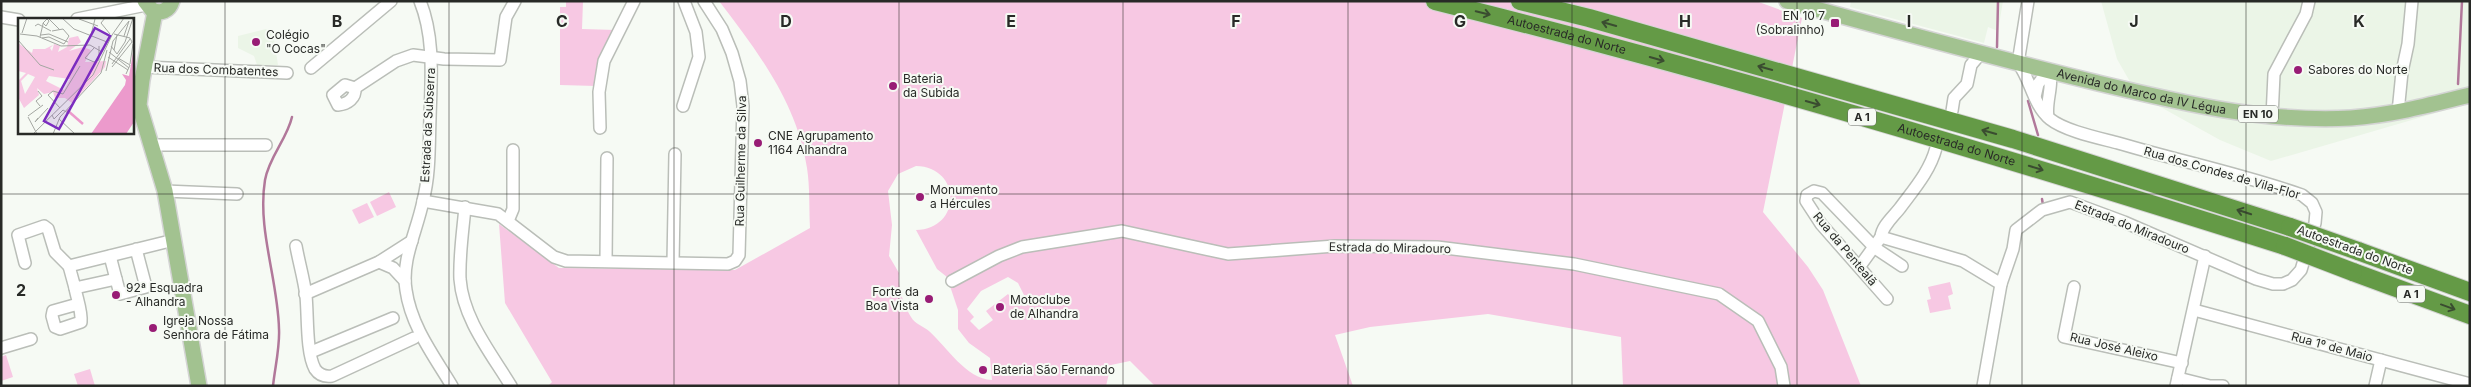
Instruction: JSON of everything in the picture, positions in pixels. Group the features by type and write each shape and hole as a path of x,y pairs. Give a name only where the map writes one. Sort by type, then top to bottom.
{"highway":[{"name":"Autoestrada do Norte","path":"1435,1 1584,38 2007,158 2285,246 2470,315"},
{"name":"Autoestrada do Norte","path":"1520,1 1589,18 2013,139 2290,226 2470,292"}],"main road":[{"path":"172,1 164,11 149,6 139,106 166,191 199,386"},
{"name":"Avenida do Marco da IV Légua","path":"1787,1 2018,63 2054,76 2209,107 2272,116 2351,118 2398,112 2470,95"}],"street":[{"path":"311,68 391,1"},
{"name":"Estrada da Subserra","path":"420,1 428,26 431,58 427,179 423,201 405,266 405,281 408,300 419,330 452,386"},
{"path":"355,88 403,58 413,55 431,58 500,60 506,17 515,1"},
{"path":"600,128 600,92 604,61 634,1"},
{"path":"684,1 696,32 699,57 684,106"},
{"name":"Rua Guilherme da Silva","path":"672,262 728,264 735,261 739,255 743,106 740,81 732,52 722,29 704,1"},
{"path":"2028,1 2018,63 2049,118"},
{"path":"2272,116 2274,74 2306,14 2309,1"},
{"path":"2398,112 2412,1"},
{"path":"83,18 149,6"},
{"path":"1,17 18,20"},
{"path":"1952,111 1954,98 1967,84 1970,65 1981,53"},
{"name":"Rua dos Combatentes","path":"144,67 287,73"},
{"path":"2036,97 2038,84 2054,76"},
{"path":"2049,118 2047,100 2054,76"},
{"name":"Rua dos Condes de Vila-Flor","path":"2049,118 2058,124 2100,138 2290,190 2302,195 2312,203 2316,212 2315,223 2301,270 2292,280 2283,284 2273,284 2204,256"},
{"path":"152,145 266,145"},
{"path":"1860,266 1881,237 1886,225 1928,171 1936,148"},
{"path":"508,221 513,209 513,150"},
{"path":"423,201 465,206 498,214 560,260 672,262 675,154"},
{"path":"606,262 607,158"},
{"path":"166,191 237,194"},
{"name":"Rua da Pentealã","path":"1874,248 1822,193 1811,192 1806,197 1821,224 1860,266 1887,299"},
{"name":"Estrada do Miradouro","path":"1983,386 2001,284 2013,249 2016,230 2042,210 2070,202 2124,222 2204,256"},
{"path":"465,206 460,270 464,300 476,329 511,386"},
{"path":"25,264 18,235 46,226 55,252 70,266 78,304"},
{"name":"Estrada do Miradouro","path":"952,281 999,256 1022,247 1122,231 1228,254 1335,246 1437,247 1564,263 1719,294 1758,322 1781,367 1784,386"},
{"path":"1881,237 1963,262 2001,284"},
{"path":"70,266 174,240"},
{"path":"305,294 379,262 412,241"},
{"path":"296,246 305,294 311,352 315,369 319,373 326,377 332,376 414,338"},
{"path":"1874,248 1902,266"},
{"path":"110,256 120,294 146,288 136,249"},
{"path":"2204,256 2194,310 2177,382 2223,386"},
{"path":"379,262 393,268 405,281"},
{"path":"74,288 116,278"},
{"name":"Rua José Aleixo","path":"2074,287 2064,337 2182,363"},
{"name":"Rua 1º de Maio","path":"2194,310 2470,384"},
{"path":"311,352 393,318"},
{"path":"1,348 31,339"},
{"path":"2375,386 2381,360"}],"shaded area":[{"path":"566,1 583,1 582,29 616,30 596,86 560,85 560,7 566,7"},
{"path":"719,1 1756,1 1802,18 1763,212 1808,267 1823,290 1861,386 1623,386 1621,337 1488,314 1370,327 1335,335 1353,386 1155,386 1130,361 1111,365 1106,386 548,386 552,382 505,303 499,224 559,268 735,270 810,228 807,168 795,122 774,79","holes":["916,166 931,169 942,176 948,186 951,198 948,210 942,220 931,227 916,230 937,269 952,281 949,283 958,310 958,329 969,343 990,358 992,380 974,374 957,361 929,331 913,319 904,302 900,290 899,273 889,256 892,225 888,191 898,174","1008,277 1018,283 1024,295 1015,302 1008,294 986,311 993,320 979,330 970,321 974,317 967,309 981,291"]},
{"path":"1851,1 2003,1 1998,31 1988,27 1984,43 1850,7"},
{"path":"2101,1 2470,1 2470,103 2271,161 2220,140 2137,94 2117,59"},
{"name":"Colégio \"O Cocas\"","path":"266,29 273,33 278,65 257,65 254,56 238,48 238,36"},
{"path":"389,192 396,207 377,216 370,202"},
{"path":"367,203 374,217 359,224 352,210"},
{"path":"1950,282 1953,294 1948,296 1951,309 1930,313 1927,300 1931,299 1928,287"},
{"path":"6,355 13,377 1,381 1,357"},
{"path":"90,369 95,386 78,386 74,374"}],"waterway":[{"path":"1997,47 1998,1"},
{"path":"2458,84 2462,1"},
{"path":"2028,101 2038,135"},
{"path":"273,386 279,329 278,311 266,236 263,198 267,172 292,117"},
{"path":"2042,199 2043,205"}],"place":[{"name":"EN 10 7 (Sobralinho)","path":"1835,23"},
{"name":"Colégio \"O Cocas\"","path":"256,42"},
{"name":"Sabores do Norte","path":"2298,70"},
{"name":"Bateria da Subida","path":"893,86"},
{"name":"CNE Agrupamento 1164 Alhandra","path":"758,143"},
{"name":"Monumento a Hércules","path":"920,197"},
{"name":"92ª Esquadra - Alhandra","path":"116,295"},
{"name":"Forte da Boa Vista","path":"929,299"},
{"name":"Motoclube de Alhandra","path":"1000,307"},
{"name":"Igreja Nossa Senhora de Fátima","path":"153,328"},
{"name":"Bateria São Fernando","path":"983,370"}]}
